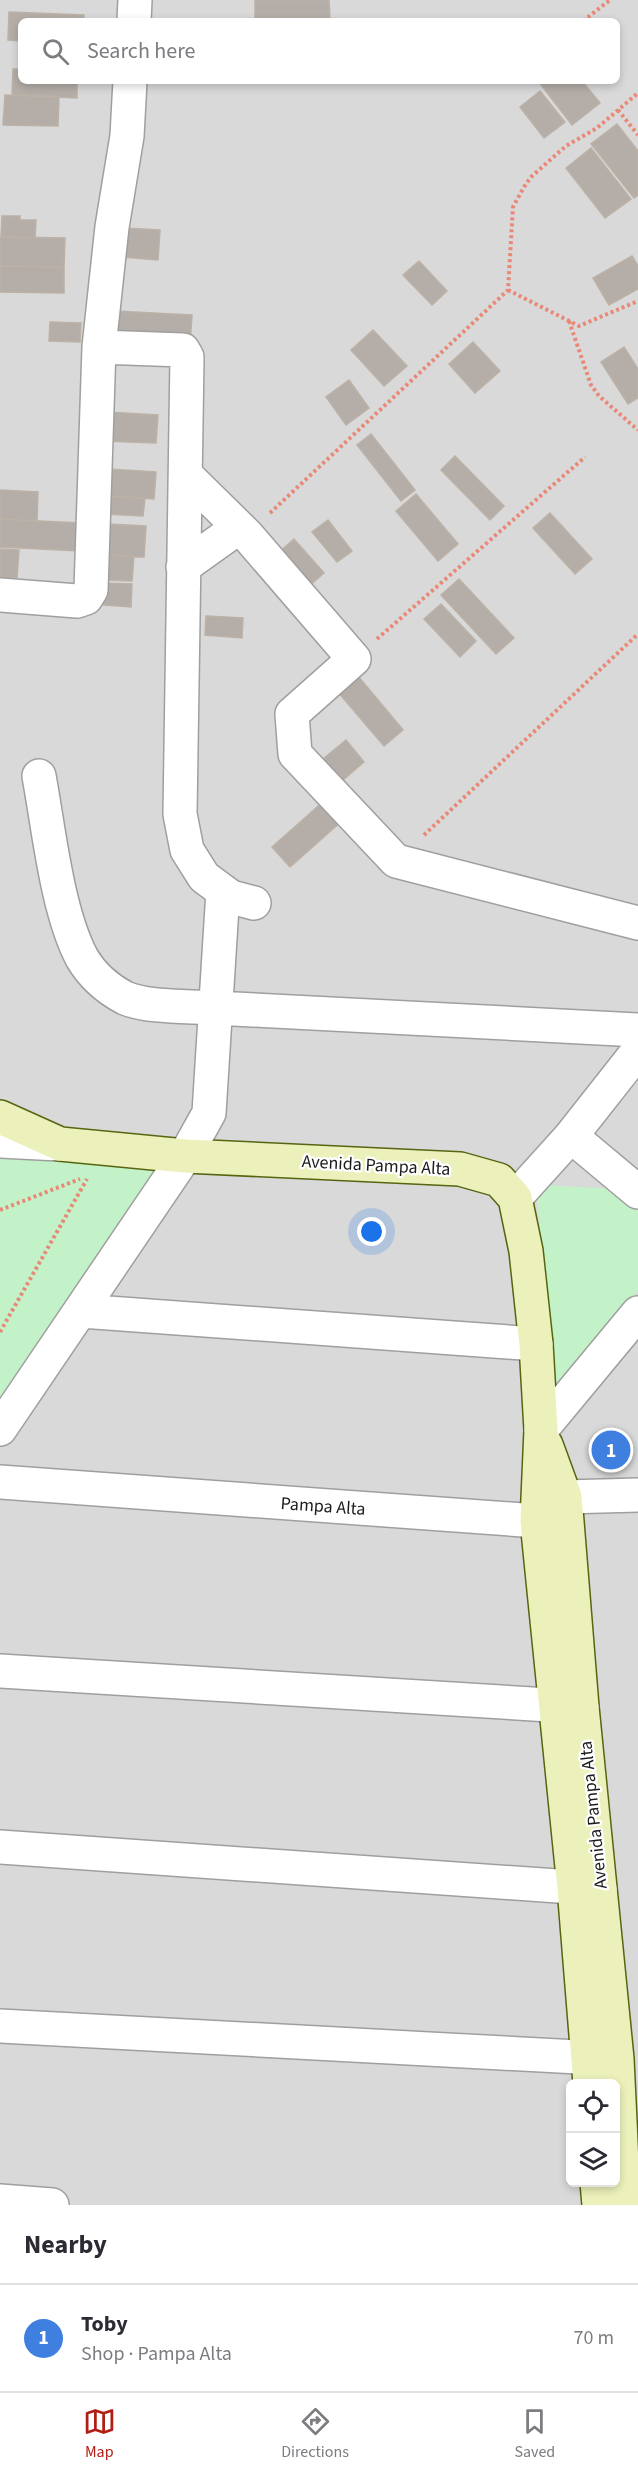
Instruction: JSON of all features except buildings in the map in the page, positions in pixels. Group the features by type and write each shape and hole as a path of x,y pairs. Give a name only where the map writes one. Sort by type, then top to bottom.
{"street":[{"path":"134,18 135,0"},
{"path":"0,595 77,601 86,598 92,590 99,347 112,227 127,136 130,84"},
{"path":"99,347 183,350 188,364 180,814 187,850 204,878 231,897 254,903"},
{"path":"186,475 243,531 354,659 292,714 295,754 396,861 638,923"},
{"path":"183,567 243,531"},
{"path":"39,776 63,902 83,959 102,983 126,998 147,1003 216,1008 638,1030"},
{"path":"0,1429 185,1156 209,1113 223,891"},
{"path":"515,1198 571,1136 638,1051"},
{"name":"Avenida Pampa Alta","path":"0,1117 60,1144 185,1156 460,1169 499,1180 515,1198 526,1251 536,1344 541,1430 537,1521 569,1706 587,1888 598,2067 624,2205"},
{"path":"571,1136 638,1192"},
{"path":"0,1141 60,1144"},
{"path":"81,1311 536,1344"},
{"path":"541,1430 638,1313"},
{"name":"Avenida Pampa Alta","path":"541,1430 565,1497 569,1706"},
{"name":"Pampa Alta","path":"0,1482 537,1521"},
{"path":"537,1521 565,1497 638,1495"},
{"path":"0,1671 569,1706"},
{"path":"0,1847 587,1888"},
{"path":"0,2026 598,2067"},
{"path":"597,2187 599,2205"},
{"path":"0,2201 52,2205"}],"path":[{"path":"588,18 610,0"},
{"path":"243,531 508,290 513,207 524,187 531,177 566,146 597,128 638,93"},
{"path":"618,110 638,135"},
{"path":"508,290 579,326 638,301"},
{"path":"569,320 591,385 599,396 638,430"},
{"path":"354,659 585,457"},
{"path":"396,861 638,634"},
{"path":"0,1210 89,1175 0,1332"}],"shaded area":[{"path":"0,0 638,0 638,2205 0,2205"}],"green space":[{"path":"0,1152 147,1163 156,1176 0,1411"},
{"path":"545,1185 615,1189 638,1209 638,1291 566,1384 557,1388 536,1192"}],"place":[{"name":"Toby","path":"611,1450"}]}
